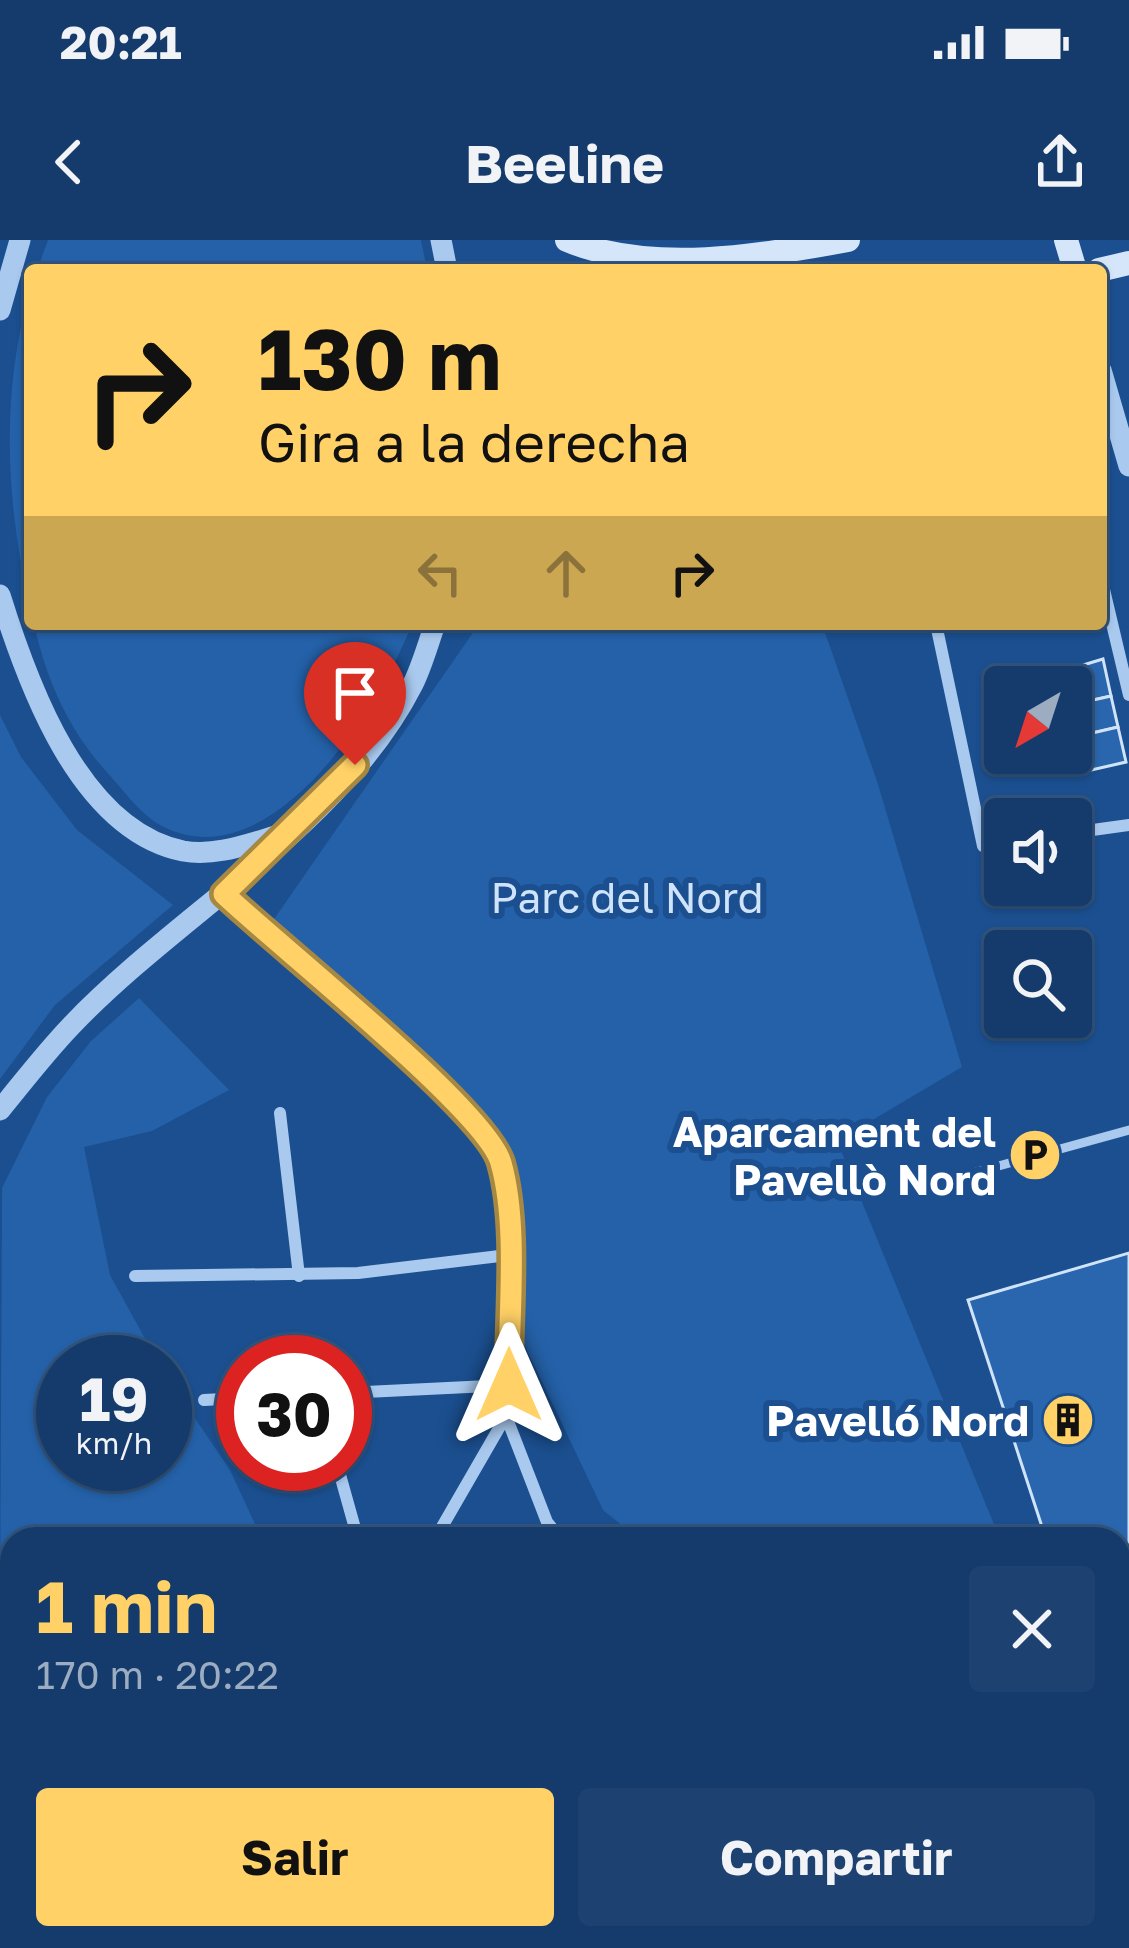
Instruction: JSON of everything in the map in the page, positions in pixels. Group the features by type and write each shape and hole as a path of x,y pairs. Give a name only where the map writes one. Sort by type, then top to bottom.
{"main road":[{"path":"567,240 640,256 707,257 848,240"}],"street":[{"path":"0,310 20,240"},
{"path":"1107,391 1129,466"},
{"path":"0,596 28,688 58,743 111,808 147,836 181,850 218,853 289,832"},
{"path":"1107,602 1129,695"},
{"path":"0,1110 72,1024 224,894 375,742 413,684 433,630"},
{"path":"937,630 984,846"},
{"path":"1092,830 1129,825"},
{"path":"224,894 483,1131 500,1158 508,1194 506,1416 442,1527"},
{"path":"280,1113 299,1276"},
{"path":"135,1276 299,1276 508,1255"},
{"path":"372,1392 509,1385"},
{"path":"204,1400 216,1399"},
{"path":"506,1416 551,1527"},
{"path":"345,1491 355,1527"}],"lane":[{"path":"973,1174 1129,1130"}],"green space":[{"path":"48,240 421,240 426,264 39,264"},
{"path":"24,314 24,578 10,449"},
{"path":"36,630 409,630 376,697 318,775 283,807 246,828 206,837 166,828 136,806 84,743 46,667"},
{"name":"Parc del Nord","path":"475,630 824,630 877,781 962,1067 837,1141 995,1527 624,1527 603,1510 508,1310 494,1148 265,932"},
{"path":"0,715 21,757 77,830 173,905 55,1005 0,1079"},
{"path":"139,998 229,1090 152,1131 84,1147 110,1275 143,1335 36,1335 36,1491 192,1491 192,1414 216,1449 216,1491 240,1491 256,1527 0,1527 2,1188 47,1097 91,1041"}],"building":[{"path":"1103,659 1111,696 1092,700 1092,666 1080,666"},
{"path":"1111,696 1118,727 1092,733 1092,700"},
{"path":"1118,727 1126,762 1092,770 1092,733"},
{"name":"Pavelló Nord","path":"1129,1253 1129,1527 1042,1527 968,1300"}],"place":[{"name":"Aparcament del Pavellò Nord","path":"1035,1155"},
{"name":"Pavelló Nord","path":"1068,1420"}],"route":[{"path":"355,765 224,894 450,1097 483,1131 500,1158 508,1194 509,1385"}]}
